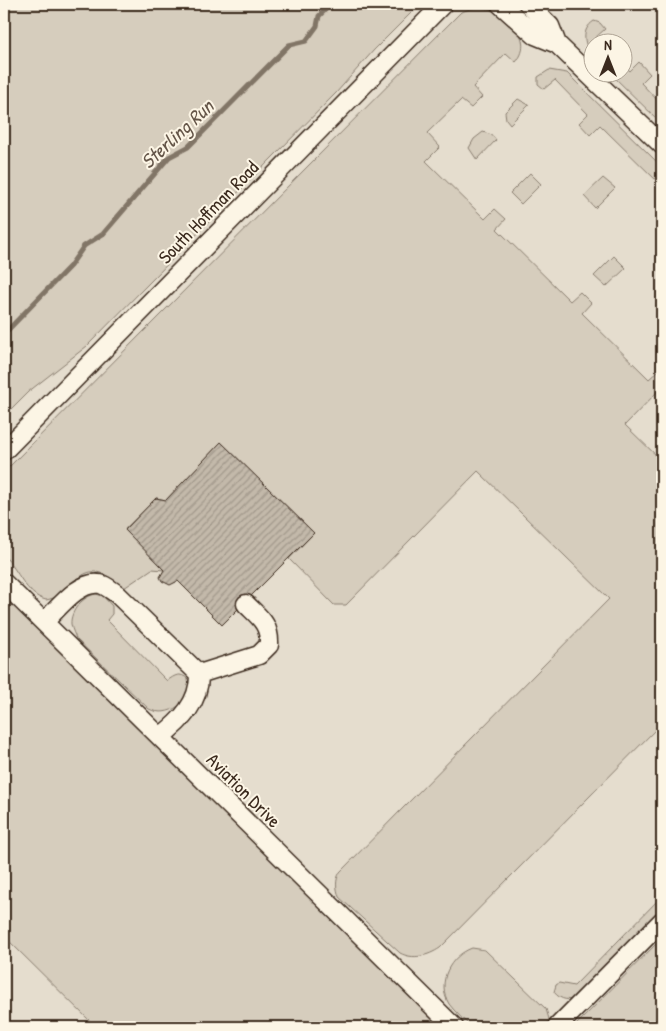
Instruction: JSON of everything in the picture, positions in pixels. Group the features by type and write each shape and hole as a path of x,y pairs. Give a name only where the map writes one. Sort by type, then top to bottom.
{"street":[{"name":"South Hoffman Road","path":"4,451 443,4"},
{"path":"500,4 535,35 557,44 662,145"},
{"path":"528,4 550,26 557,44"},
{"name":"Aviation Drive","path":"4,583 454,1027"},
{"path":"44,622 79,589 91,584 102,584 117,594 199,674 200,684 193,704 175,726 160,737"},
{"path":"199,674 260,655 269,645 269,633 262,620 246,604"},
{"path":"558,1027 662,921"}],"shaded area":[{"path":"4,4 662,4 662,1027 4,1027"},
{"path":"4,4 420,4 374,50 336,93 87,346 28,392 4,416"},
{"path":"476,7 496,12 514,25 523,43 522,52 516,62 506,53 473,87 482,97 471,108 461,100 427,133 440,147 426,161 485,219 495,209 506,219 497,229 570,301 580,292 591,303 582,313 649,379 659,370 662,373 662,387 625,425 662,461 662,723 440,948 431,953 415,957 400,953 339,897 337,878 340,872 609,599 478,471 346,605 334,605 289,559 314,533 221,442 166,500 156,498 125,529 164,570 152,569 124,588 109,577 97,572 88,573 80,577 57,596 46,600 27,588 4,556 4,472 461,12"},
{"path":"594,21 600,23 605,29 602,32 586,32"},
{"path":"639,62 650,74 641,83 662,105 662,124 619,82 634,82 634,67"},
{"path":"549,70 567,73 662,167 662,186 600,125 590,135 579,123 588,114 555,80 544,89 538,84 538,77"},
{"path":"518,99 529,105 510,124 506,119 505,112"},
{"path":"483,132 492,135 496,140 477,160 469,148 474,139"},
{"path":"530,173 541,184 521,204 510,193"},
{"path":"603,178 615,188 595,208 584,196"},
{"path":"614,256 626,268 606,287 594,276"},
{"path":"4,593 444,1027 96,1027 4,936"},
{"path":"96,594 103,596 112,606 112,614 107,620 167,681 178,675 188,679 187,695 178,706 164,712 156,712 149,709 76,639 71,624 75,609 86,598"},
{"path":"662,896 662,911 579,997 566,999 554,992 556,985 559,983 574,986"},
{"path":"662,938 662,969 658,974 662,979 662,1027 574,1027"},
{"path":"472,948 485,950 546,1009 549,1019 547,1027 471,1027 457,1013 445,996 445,979 447,971 457,957"}],"building":[{"path":"221,442 314,533 222,625 178,581 170,585 162,581 160,577 164,570 125,530 156,498 166,500"}],"waterway":[{"name":"Sterling Run","path":"4,334 70,266 84,246 103,234 169,157 188,147 289,45 306,41 317,26 319,16 331,4"}]}
